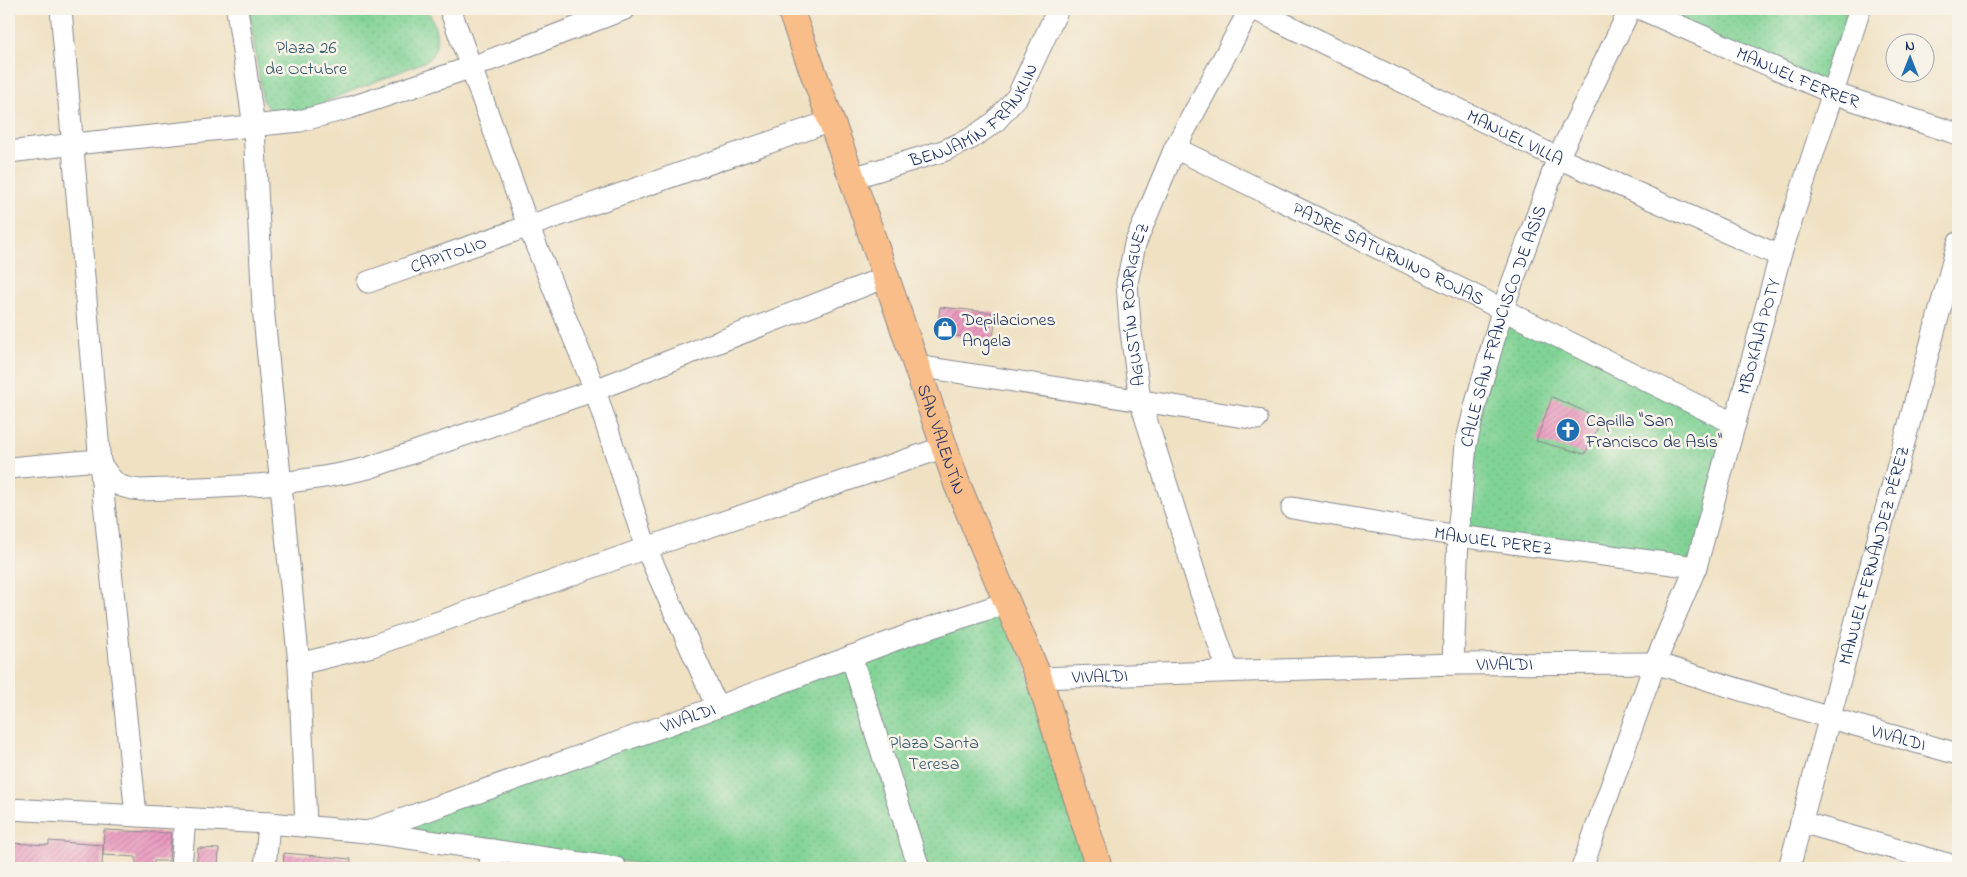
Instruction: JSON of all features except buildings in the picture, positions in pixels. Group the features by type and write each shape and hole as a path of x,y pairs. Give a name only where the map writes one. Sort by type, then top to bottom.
{"main road":[{"name":"SAN VALENTÍN","path":"790,9 852,178 957,484 1009,602 1039,678 1099,868"}],"street":[{"path":"62,9 100,463 136,815"},
{"path":"237,9 254,127 262,307 299,664 306,826"},
{"path":"450,9 529,228 595,390 646,548 717,707"},
{"path":"9,152 300,121 350,108 472,67 625,9"},
{"name":"BENJAMÍN FRANKLIN","path":"852,178 943,151 970,138 995,122 1017,97 1058,9"},
{"name":"AGUSTÍN RODRIGUEZ","path":"1228,670 1201,593 1140,400 1130,324 1127,282 1135,244 1176,148 1250,9"},
{"name":"MANUEL VILLA","path":"1254,9 1558,158 1780,256"},
{"name":"CALLE SAN FRANCISCO DE ASÍS","path":"1452,664 1458,536 1466,444 1502,311 1558,158 1630,9"},
{"name":"MANUEL FERRER","path":"1642,9 1832,93 1958,134"},
{"name":"MBOKAJA POTY","path":"1582,868 1655,663 1696,567 1780,256 1860,9"},
{"name":"CAPITOLIO","path":"368,282 529,228 831,121"},
{"name":"PADRE SATURNINO ROJAS","path":"1176,148 1502,311 1735,424"},
{"name":"MANUEL FERNÁNDEZ PÉREZ","path":"1789,868 1958,243"},
{"path":"9,468 88,461 100,463 113,482 126,488 141,490 280,484 334,476 368,468 595,390 886,277"},
{"path":"917,366 1257,419"},
{"path":"299,664 372,646 646,548 945,447"},
{"name":"MANUEL PEREZ","path":"1292,508 1458,536 1696,567"},
{"name":"VIVALDI","path":"367,832 717,707 851,656 1009,602"},
{"path":"851,656 919,868"},
{"name":"VIVALDI","path":"1039,678 1228,670 1452,664 1655,663 1830,718 1958,754"},
{"path":"9,808 269,823 367,832 491,859 616,868"},
{"path":"181,868 185,818"},
{"path":"1801,822 1958,867"},
{"path":"265,868 269,823"}],"green space":[{"name":"Plaza 26 de Octubre","path":"249,9 428,9 435,30 435,49 427,61 294,114 280,113 273,111 263,102"},
{"path":"1641,9 1856,9 1832,93"},
{"path":"1504,313 1735,424 1696,567 1465,536 1466,476"},
{"name":"Plaza Santa Teresa","path":"1003,604 1097,868 676,868 386,833"}],"place":[{"name":"Depilaciones Angela","path":"945,329"},
{"name":"Capilla \"San Francisco de Asís\"","path":"1568,430"}]}
